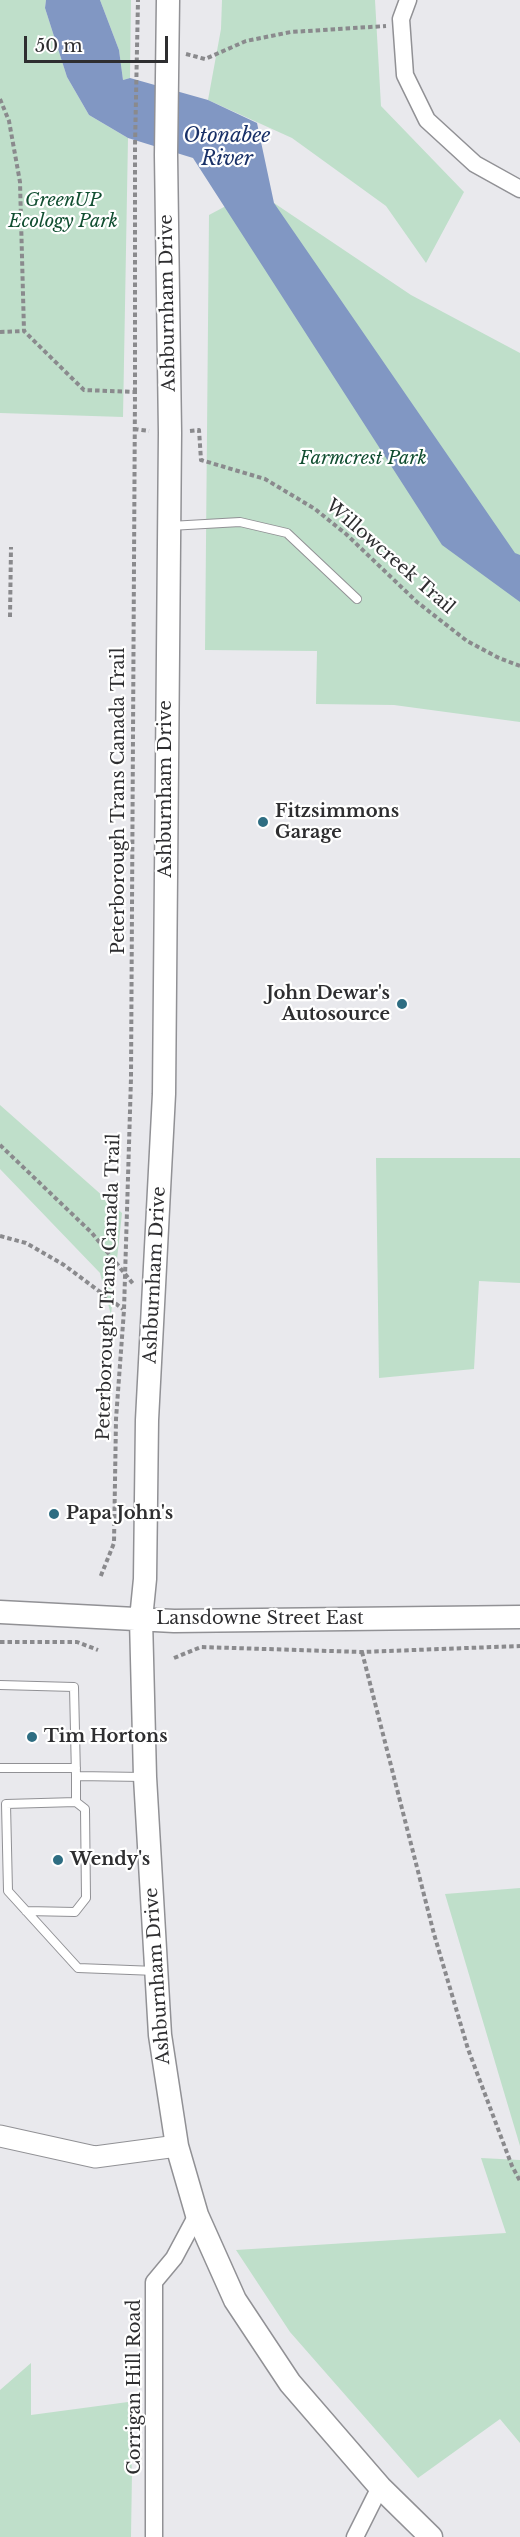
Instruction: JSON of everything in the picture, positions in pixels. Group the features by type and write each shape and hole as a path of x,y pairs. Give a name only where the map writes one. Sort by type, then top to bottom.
{"main road":[{"name":"Ashburnham Drive","path":"168,0 166,155 169,526 164,1094 147,1420 145,1579 141,1619 145,1777 160,2035 177,2145 196,2215 235,2300 290,2383 380,2487 431,2537"},
{"name":"Lansdowne Street East","path":"0,1612 174,1621 520,1617"}],"street":[{"path":"408,0 401,19 405,75 427,120 475,164 520,189"},
{"path":"1,2138 95,2157 177,2145"},
{"name":"Corrigan Hill Road","path":"154,2537 154,2282 174,2258 196,2215"},
{"path":"355,2537 380,2487"}],"lane":[{"path":"169,526 240,522 287,533 357,599"},
{"path":"0,1686 74,1687 76,1802"},
{"path":"0,1768 145,1777"},
{"path":"26,1911 75,1912 86,1898 85,1809 76,1802 3,1804 8,1891 26,1911 78,1968 157,1971"}],"path":[{"name":"Peterborough Trans Canada Trail","path":"100,1578 114,1544 116,1419 124,1310 130,1078 135,146 138,0"},
{"path":"167,48 205,59 246,41 291,32 401,26"},
{"path":"0,99 9,121 20,182 24,331 84,390 135,392"},
{"path":"0,332 24,331"},
{"name":"Willowcreek Trail","path":"199,430 201,460 265,479 315,509 346,534 417,602 459,634 499,658 520,666"},
{"path":"10,617 11,547"},
{"path":"0,1144 92,1233 153,1309"},
{"path":"0,1236 26,1243 64,1265 124,1310"},
{"path":"0,1642 77,1642 98,1650"},
{"path":"174,1658 201,1647 362,1652 520,1646"},
{"path":"362,1652 434,1934 465,2038 512,2166 520,2181"}],"green space":[{"name":"GreenUP Ecology Park","path":"0,0 46,0 45,8 67,77 89,115 128,138 123,417 0,413"},
{"path":"100,0 131,0 130,78 123,80 119,50"},
{"path":"222,0 375,0 381,106 464,192 426,263 386,206 292,138 208,100 221,29"},
{"name":"Farmcrest Park","path":"274,203 411,295 520,353 520,722 394,705 316,704 317,651 205,650 209,215 224,207"},
{"path":"0,1105 122,1213 111,1315 100,1273 0,1169"},
{"path":"376,1158 520,1158 520,1283 479,1281 474,1369 379,1378"},
{"path":"520,1888 520,2146 445,1894"},
{"path":"481,2158 520,2160 520,2443 500,2419 418,2478 290,2332 236,2250 506,2233"},
{"path":"31,2363 31,2415 128,2402 132,2472 131,2537 0,2537 0,2390"}],"water":[{"name":"Otonabee River","path":"46,0 100,0 119,50 123,80 130,78 208,100 257,123 274,203 515,553 520,555 520,602 442,545 193,158 128,138 89,115 67,77 45,8"}],"place":[{"name":"Fitzsimmons Garage","path":"263,822"},
{"name":"John Dewar's Autosource","path":"402,1004"},
{"name":"Papa John's","path":"54,1514"},
{"name":"Tim Hortons","path":"32,1737"},
{"name":"Wendy's","path":"58,1860"}]}
